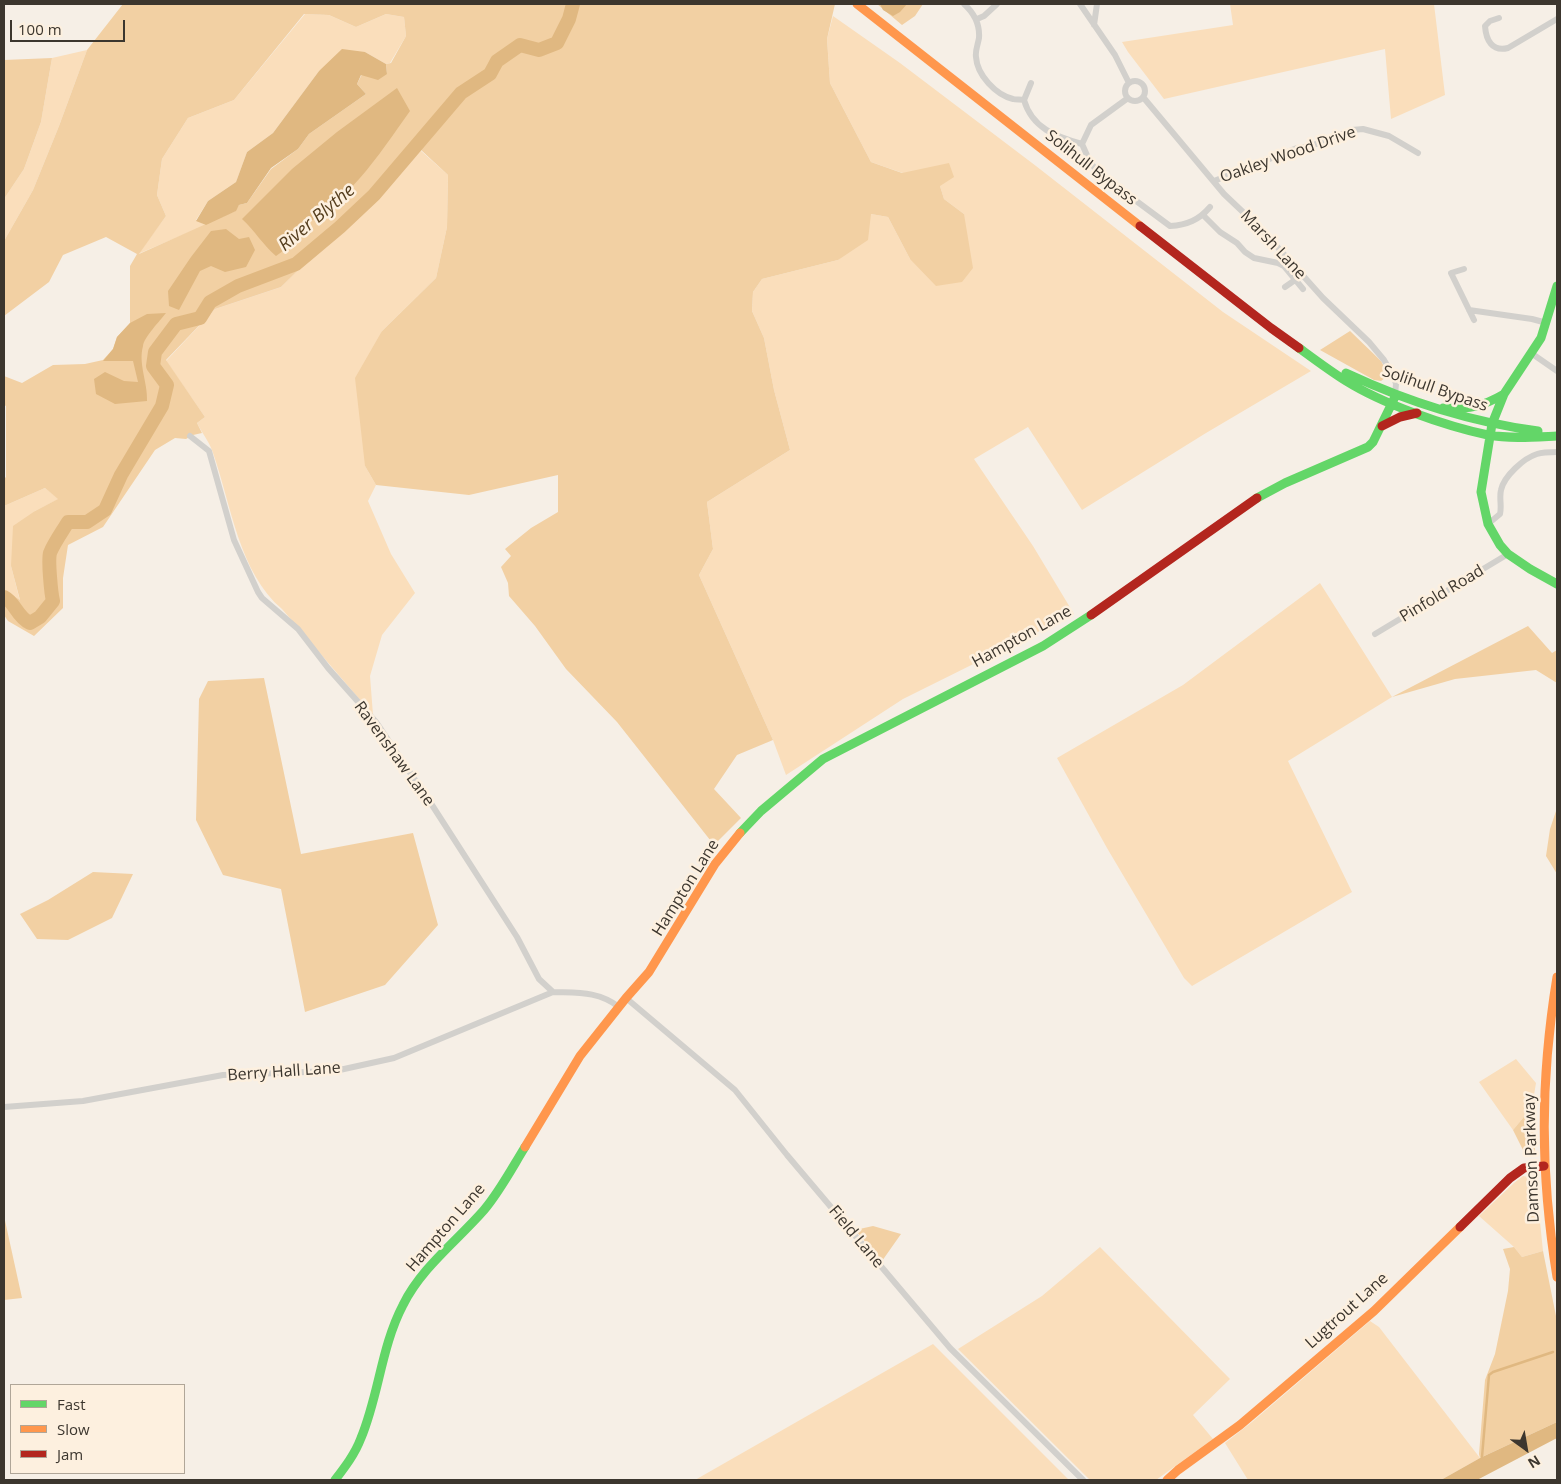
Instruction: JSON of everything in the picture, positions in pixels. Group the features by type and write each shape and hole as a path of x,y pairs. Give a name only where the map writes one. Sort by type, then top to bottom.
{"main road":[{"name":"Solihull Bypass","path":"857,4 1271,328 1346,381 1392,404 1489,435 1516,437 1557,435"},
{"path":"1556,582 1530,569 1508,554 1493,535 1488,524 1481,492 1492,424 1504,394 1541,338 1557,286"},
{"name":"Solihull Bypass","path":"1309,355 1352,376 1435,408 1492,424 1557,435"},
{"name":"Hampton Lane","path":"335,1480 352,1458 366,1427 394,1324 403,1304 418,1281 494,1197 580,1056 649,972 663,952 701,886 737,836 761,811 823,759 903,716 1043,646 1075,626 1252,501 1285,483 1368,447 1374,442 1395,394"},
{"path":"1435,408 1476,408 1490,403 1504,394"},
{"path":"1382,426 1417,413"},
{"name":"Damson Parkway","path":"1557,977 1552,1004 1544,1091 1543,1129 1550,1239 1557,1277"},
{"name":"Lugtrout Lane","path":"1167,1480 1240,1425 1374,1311 1510,1178 1524,1168 1544,1166"}],"street":[{"path":"964,4 977,19 979,37 976,58 984,77 989,84 1004,95 1013,99 1024,100"},
{"path":"977,19 984,16 997,4"},
{"path":"1080,4 1115,55 1128,83 1125,93 1128,98 1133,101 1139,100 1145,91 1143,86 1139,82 1128,83"},
{"path":"1094,25 1097,4"},
{"path":"1499,18 1490,21 1485,26 1488,40 1499,49 1508,48 1557,19"},
{"path":"1031,83 1024,100 1027,110 1036,122 1060,138 1082,144"},
{"name":"Marsh Lane","path":"1143,96 1224,194 1264,232 1323,298 1369,342 1384,360 1394,377 1396,384 1395,394"},
{"path":"1128,98 1091,125 1082,144 1086,155 1094,167 1108,180 1170,226 1188,224 1203,215 1210,207"},
{"name":"Oakley Wood Drive","path":"1214,181 1286,152 1311,146 1352,130 1363,129 1389,136 1418,152"},
{"path":"1203,215 1220,232 1237,243 1250,256 1284,266 1303,289"},
{"path":"1464,270 1451,273 1474,320"},
{"path":"1285,287 1295,280"},
{"path":"1469,310 1547,323"},
{"path":"1531,353 1557,371"},
{"name":"Ravenshaw Lane","path":"190,436 209,451 234,540 258,592 262,598 298,629 328,668 376,722 517,937 539,979 553,992"},
{"path":"1488,524 1500,514 1501,488 1507,478 1523,462 1534,455 1557,452"},
{"name":"Pinfold Road","path":"1375,634 1508,554"},
{"path":"553,992 585,993 600,996 607,998 619,1007"},
{"name":"Berry Hall Lane","path":"4,1107 83,1101 223,1076 334,1071 394,1058 553,992"},
{"name":"Field Lane","path":"626,998 735,1090 787,1155 950,1348 1083,1480"}],"shaded area":[{"path":"123,4 835,4 827,39 830,83 871,162 902,173 949,163 954,177 940,186 944,199 964,214 973,268 962,282 936,286 910,259 888,217 871,214 868,240 838,260 762,279 753,292 752,311 764,338 774,390 790,450 707,502 713,549 699,575 773,740 737,755 714,789 741,818 714,845 617,722 566,669 535,626 509,596 508,583 501,567 511,556 505,549 531,528 558,512 558,475 469,495 376,485 365,466 355,378 382,331 436,278 447,227 448,175 421,150 281,287 215,309 166,360 205,417 197,423 202,433 186,439 175,438 155,450 103,527 68,545 63,578 63,608 34,636 8,621 4,615 4,590 20,600 11,566 13,526 35,511 58,499 45,488 4,506 6,406 4,405 4,376 22,383 53,365 85,364 103,360 113,349 117,337 130,323 130,266 137,254 106,237 63,255 49,282 4,316 4,241 33,190 87,50","holes":["304,14 329,15 356,27 386,14 404,17 406,36 391,63 386,64 387,74 362,74 357,84 366,94 309,134 298,149 271,169 247,203 239,205 235,211 139,254 166,216 157,195 162,159 188,118 234,100"]},
{"path":"877,4 923,4 915,16 902,25"},
{"path":"880,4 907,4 900,12 893,16 883,10"},
{"path":"1230,4 1434,4 1445,95 1391,119 1385,49 1164,99 1122,42 1233,25"},
{"path":"305,14 329,15 356,27 386,14 404,17 406,36 390,63 386,64 365,52 319,71 273,133 247,152 236,182 208,201 196,220 206,225 138,254 166,216 157,195 162,159 188,118 234,100"},
{"path":"833,16 900,63 1036,166 1223,312 1311,371 1082,510 1028,427 974,459 1033,546 1074,614 903,699 786,775 773,740 699,575 713,549 707,502 790,450 774,390 764,338 752,311 753,292 762,279 838,260 871,214 888,217 910,259 964,214 944,199 940,186 871,162 830,83 827,39"},
{"path":"342,49 365,52 386,64 387,74 378,80 361,75 357,84 366,94 309,134 298,149 271,168 247,203 239,205 236,211 206,225 196,221 208,201 236,182 247,152 273,133 319,71"},
{"path":"87,50 33,190 4,241 4,199 24,169 41,122 52,58"},
{"path":"52,58 41,122 24,169 4,199 4,60"},
{"path":"397,88 410,111 386,145 345,194 312,220 293,230 301,238 276,256 242,219 292,169 337,132"},
{"path":"420,150 448,175 447,227 436,278 382,331 365,466 376,485 368,501 391,554 415,593 382,635 370,676 373,715 267,594 256,577 238,537 212,449 197,423 205,417 166,361 215,309 281,287"},
{"path":"226,229 239,239 249,237 255,250 246,267 225,272 211,266 200,271 179,310 169,306 168,291 191,257 211,231"},
{"path":"166,313 149,334 143,346 142,367 147,401 115,404 96,394 94,379 105,372 124,381 138,382 133,361 103,361 113,349 117,337 130,323 147,314"},
{"path":"1350,331 1381,361 1389,375 1381,381 1374,380 1320,350"},
{"path":"45,488 59,499 35,511 11,566 20,601 4,590 4,506"},
{"path":"1320,583 1392,697 1288,761 1352,892 1192,986 1184,978 1107,848 1057,758 1183,685"},
{"path":"1528,626 1552,653 1557,650 1557,683 1536,670 1455,679 1392,697"},
{"path":"264,678 301,854 413,833 438,925 385,985 305,1012 281,889 223,875 196,820 199,699 208,681"},
{"path":"1557,808 1557,874 1546,856 1550,829"},
{"path":"93,872 133,874 112,918 68,940 37,939 20,914 48,900"},
{"path":"1516,1059 1536,1083 1532,1107 1513,1130 1479,1082"},
{"path":"1532,1107 1535,1152 1526,1156 1513,1130"},
{"path":"1523,1176 1533,1178 1536,1183 1543,1251 1522,1257 1514,1247 1479,1216"},
{"path":"4,1216 22,1298 4,1300"},
{"path":"873,1226 901,1234 882,1261 855,1230"},
{"path":"1100,1247 1230,1379 1193,1415 1213,1439 1156,1480 1090,1480 958,1349 1042,1296"},
{"path":"1514,1247 1522,1257 1543,1251 1557,1321 1557,1422 1480,1458 1485,1380 1495,1354 1508,1291 1510,1269 1503,1249"},
{"path":"1370,1321 1379,1327 1480,1458 1441,1480 1248,1480 1225,1443"},
{"path":"933,1344 1069,1480 695,1480"},
{"path":"1557,1422 1557,1438 1477,1480 1441,1480 1480,1458"}],"waterway":[{"name":"River Blythe","path":"4,597 30,623 40,617 53,601 49,562 50,553 68,522 87,522 105,510 121,475 162,406 167,385 153,366 155,352 176,324 200,318 210,302 238,286 296,264 374,195 461,93 490,74 497,61 520,45 539,50 557,43 569,19 573,4"},
{"path":"1482,1457 1489,1375 1553,1352"}],"traffic: fast":[{"path":"1557,286 1541,338 1504,394 1492,424 1481,492 1488,524 1500,545 1508,554 1557,584"},
{"path":"1299,348 1361,390 1434,420 1488,435 1505,437 1557,436"},
{"path":"1346,373 1440,410 1488,422 1538,431"},
{"path":"1443,408 1475,406 1489,402 1504,394"},
{"path":"1257,498 1285,483 1368,447 1373,442 1394,399"},
{"path":"740,833 761,811 823,759 1043,646 1091,615"},
{"path":"335,1480 359,1444 372,1405 390,1337 403,1305 429,1267 490,1203 525,1147"}],"traffic: slow":[{"path":"857,4 1140,226"},
{"path":"525,1147 580,1056 649,972 715,864 740,833"},
{"path":"1557,977 1547,1053 1544,1127 1547,1201 1557,1277"},
{"path":"1167,1480 1240,1425 1374,1311 1460,1227"}],"traffic: jam":[{"path":"1140,226 1299,348"},
{"path":"1382,426 1400,417 1417,413"},
{"path":"1091,615 1257,498"},
{"path":"1460,1227 1510,1178 1524,1168 1544,1166"}]}
